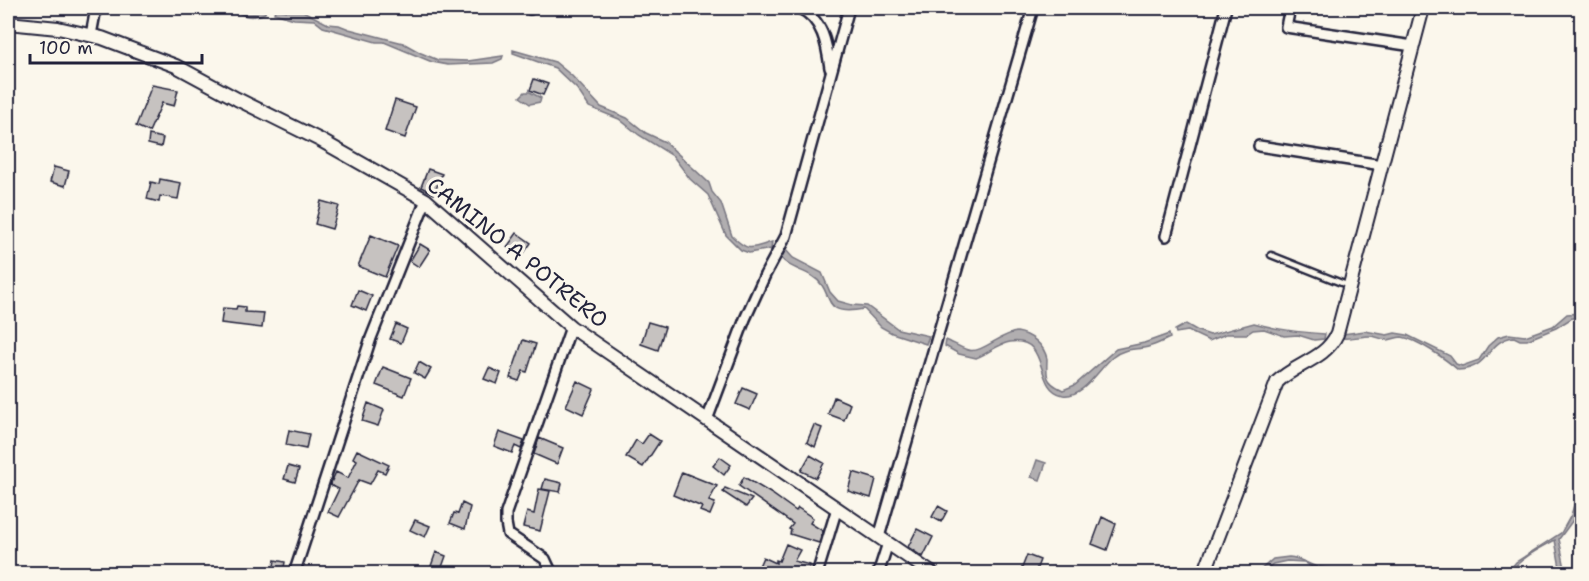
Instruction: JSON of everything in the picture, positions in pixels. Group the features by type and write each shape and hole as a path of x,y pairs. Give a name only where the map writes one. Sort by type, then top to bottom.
{"street":[{"path":"91,35 96,8"},
{"path":"799,8 812,16 822,30 831,74"},
{"path":"707,420 745,319 786,236 849,8"},
{"path":"878,573 884,540 1033,8"},
{"path":"1166,236 1226,8"},
{"path":"1290,8 1286,27 1413,46"},
{"path":"1204,573 1277,382 1285,374 1317,357 1332,344 1350,286 1423,8"},
{"name":"CAMINO A POTRERO","path":"8,23 58,28 91,35 176,66 320,140 426,200 571,327 933,573"},
{"path":"1259,146 1382,165"},
{"path":"294,573 371,338 426,200"},
{"path":"552,573 544,559 508,534 506,513 571,327"},
{"path":"817,573 837,508"}],"lane":[{"path":"1271,255 1350,286"}],"shaded area":[{"path":"231,8 254,12 266,8 265,13 251,16 243,15"},
{"path":"276,8 303,11 328,24 403,43 438,60 468,61 503,56 502,59 493,63 448,65 432,62 384,42 376,42 323,27 314,20 294,19 274,13"},
{"path":"513,50 555,62 572,76 601,107 627,118 646,133 665,142 709,183 712,192 721,203 732,236 751,248 772,242 771,249 749,253 741,250 726,235 708,195 690,179 673,156 639,135 619,119 589,107 577,89 555,68 513,53"},
{"path":"525,92 541,98 540,102 530,104 520,97"},
{"path":"785,249 793,258 822,273 830,292 838,301 867,306 898,329 929,336 926,344 881,327 864,309 849,311 833,306 819,282 787,264 780,257"},
{"path":"1581,313 1581,318 1572,318 1556,328 1527,340 1514,337 1505,339 1477,365 1458,370 1432,350 1402,337 1388,340 1370,336 1342,338 1343,334 1365,331 1387,335 1395,333 1407,335 1450,356 1456,364 1462,366 1479,360 1488,346 1498,337 1509,334 1525,336 1553,326 1567,314"},
{"path":"1254,323 1280,329 1325,334 1324,339 1314,340 1298,335 1284,336 1264,329 1253,330 1247,334 1226,334 1209,341 1188,331 1176,333 1175,330 1186,324 1210,335"},
{"path":"1017,332 1031,337 1040,344 1047,359 1049,380 1063,390 1075,385 1116,349 1144,343 1169,334 1170,338 1151,346 1117,354 1091,381 1071,395 1063,395 1054,391 1048,384 1037,355 1023,342 1005,343 976,358 959,354 945,346 946,340 965,349 979,349"},
{"path":"1037,460 1046,463 1040,480 1031,477"},
{"path":"1575,502 1580,502 1576,516 1559,539 1566,573 1561,573 1555,540 1530,554 1510,573 1507,573 1516,562 1561,533"},
{"path":"1289,557 1342,573 1325,568 1313,568 1304,562 1287,561 1273,564 1262,573 1257,573 1273,559"}],"building":[{"path":"534,79 548,84 543,95 530,90"},
{"path":"152,85 178,90 174,106 162,103 149,132 136,126"},
{"path":"395,100 416,107 405,138 385,131"},
{"path":"149,135 163,138 161,147 148,144"},
{"path":"54,167 69,171 65,186 50,182"},
{"path":"428,169 442,174 434,194 421,187"},
{"path":"160,179 181,183 178,199 160,196 159,202 147,199 151,182 159,184"},
{"path":"321,201 339,206 332,229 315,224"},
{"path":"517,233 531,243 521,257 507,247"},
{"path":"371,235 398,246 385,277 358,266"},
{"path":"420,244 430,250 419,267 410,261"},
{"path":"358,290 372,296 366,311 352,305"},
{"path":"237,306 245,307 245,312 264,313 262,328 221,323 223,308 236,309"},
{"path":"648,322 665,327 658,350 641,344"},
{"path":"396,324 407,329 401,343 390,339"},
{"path":"523,340 536,344 527,372 523,371 519,381 510,378"},
{"path":"419,362 431,369 425,379 414,373"},
{"path":"383,367 411,378 404,396 376,385"},
{"path":"489,368 501,373 497,384 484,379"},
{"path":"577,381 594,389 583,414 566,406"},
{"path":"743,388 757,394 750,410 736,404"},
{"path":"834,397 850,404 844,420 828,414"},
{"path":"368,403 384,410 378,426 362,421"},
{"path":"814,425 822,428 815,447 807,442"},
{"path":"289,430 309,434 306,449 286,445"},
{"path":"499,432 524,441 521,449 515,446 512,453 494,446"},
{"path":"649,434 660,441 643,467 626,457 636,440 642,444"},
{"path":"539,438 563,448 557,464 534,454"},
{"path":"357,450 389,465 385,473 378,470 370,484 359,480 339,517 328,512 339,489 330,485 336,472 348,478 357,460 353,458"},
{"path":"810,455 824,463 816,478 801,471"},
{"path":"720,457 731,465 724,475 713,466"},
{"path":"288,466 299,469 295,482 284,479"},
{"path":"682,472 717,486 709,501 715,503 710,515 700,511 702,507 673,495"},
{"path":"853,472 876,479 871,498 848,491"},
{"path":"744,477 796,511 798,508 813,518 810,523 823,531 819,543 790,534 789,529 793,524 739,486"},
{"path":"545,479 562,483 560,492 542,489"},
{"path":"725,488 752,499 746,507 723,492"},
{"path":"539,489 550,491 540,531 523,527 527,512 534,514"},
{"path":"462,503 470,507 465,529 450,523 454,513 458,514"},
{"path":"938,506 947,511 941,522 932,517"},
{"path":"1102,517 1116,524 1107,550 1092,544"},
{"path":"415,520 430,526 425,537 410,530"},
{"path":"917,529 933,537 923,557 908,547"},
{"path":"786,544 800,550 794,561 810,565 808,573 788,570 787,573 756,573 763,557 776,563 776,560 779,561"},
{"path":"436,552 446,556 441,570 431,566"},
{"path":"1027,555 1040,560 1035,573 1020,573"},
{"path":"275,560 285,562 283,573 273,573"}]}
